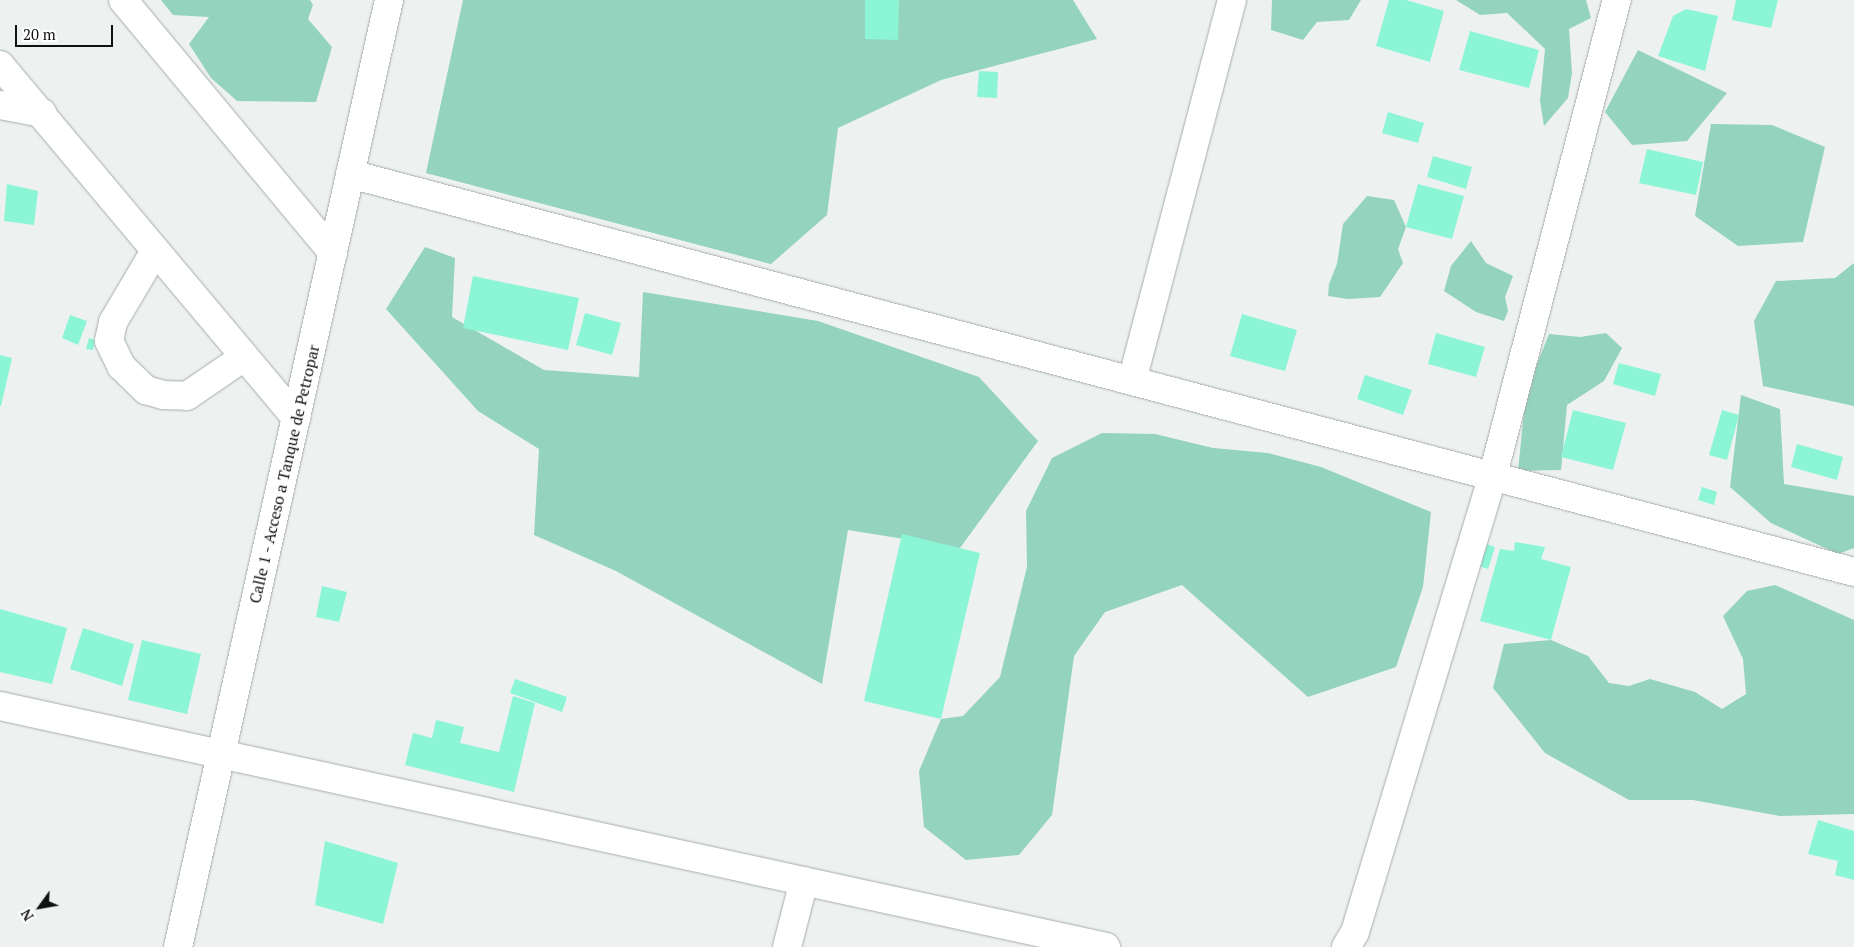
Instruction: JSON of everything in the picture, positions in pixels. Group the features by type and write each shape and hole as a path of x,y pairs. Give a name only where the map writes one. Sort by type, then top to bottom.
{"street":[{"path":"124,0 332,253"},
{"name":"Calle 1 - Acceso a Tanque de Petropar","path":"178,947 389,0"},
{"path":"1132,382 1232,0"},
{"path":"1346,947 1355,932 1493,475 1617,0"},
{"path":"0,65 296,418"},
{"path":"0,105 42,113"},
{"path":"350,174 1854,572"},
{"path":"155,251 113,322 109,341 121,366 146,390 163,395 187,396 244,357"},
{"path":"0,706 1106,947"},
{"path":"787,947 804,881"}],"green space":[{"path":"161,0 310,0 313,5 308,19 332,47 316,102 237,101 211,78 189,44 209,17 173,15"},
{"path":"463,0 1073,0 1097,39 941,80 838,128 827,215 771,264 426,173"},
{"path":"1272,0 1361,0 1349,20 1317,22 1303,40 1271,30"},
{"path":"1456,0 1586,0 1591,18 1569,29 1572,73 1568,98 1544,126 1540,101 1545,49 1507,13 1480,15"},
{"path":"1638,50 1727,93 1687,141 1632,145 1605,112"},
{"path":"1711,124 1772,125 1825,147 1803,242 1738,246 1695,216"},
{"path":"1367,196 1394,200 1406,227 1398,249 1403,263 1380,297 1348,299 1328,296 1329,284 1337,264 1343,224"},
{"path":"1471,241 1486,263 1513,276 1505,297 1508,311 1504,321 1476,312 1444,291 1451,266"},
{"path":"425,247 455,258 452,317 544,370 639,377 643,292 818,321 979,377 1038,441 960,548 848,530 822,684 616,571 534,535 539,449 478,411 386,309"},
{"path":"1854,263 1854,406 1763,386 1754,321 1776,281 1835,278"},
{"path":"1606,333 1622,348 1604,381 1567,405 1561,470 1518,471 1526,392 1549,334 1580,337"},
{"path":"1741,395 1780,409 1784,484 1854,496 1854,548 1838,554 1771,523 1730,487"},
{"path":"1102,433 1155,434 1213,448 1268,453 1321,467 1431,512 1423,587 1396,667 1308,697 1182,585 1105,612 1074,656 1052,815 1019,855 966,860 924,827 919,771 941,719 963,716 1000,677 1027,567 1026,511 1052,458"},
{"path":"1775,585 1854,620 1854,814 1780,816 1693,800 1629,800 1545,753 1493,688 1504,644 1551,640 1588,656 1609,683 1629,686 1650,679 1695,692 1722,709 1746,694 1743,659 1723,616 1747,591"}],"building":[{"path":"865,0 899,0 898,40 865,39"},
{"path":"1389,0 1406,0 1444,11 1430,62 1376,46"},
{"path":"1736,0 1778,0 1771,28 1732,20"},
{"path":"1686,9 1718,16 1705,71 1658,56 1673,16"},
{"path":"1470,31 1539,50 1529,88 1459,70"},
{"path":"979,71 998,72 997,98 977,97"},
{"path":"1388,112 1424,123 1418,143 1382,133"},
{"path":"1647,149 1703,162 1696,195 1639,183"},
{"path":"1433,156 1472,167 1466,189 1427,177"},
{"path":"7,184 38,191 34,225 4,221"},
{"path":"1418,184 1464,196 1452,239 1406,227"},
{"path":"473,276 579,298 568,350 463,328"},
{"path":"585,313 621,323 612,355 576,345"},
{"path":"1242,314 1297,330 1285,371 1230,356"},
{"path":"70,315 87,321 78,345 62,338"},
{"path":"1436,333 1485,347 1476,377 1428,364"},
{"path":"89,338 95,340 93,350 86,349"},
{"path":"0,355 12,358 1,406 0,406"},
{"path":"1619,363 1661,374 1655,396 1613,384"},
{"path":"1365,375 1412,390 1403,415 1357,399"},
{"path":"1573,410 1626,423 1613,470 1561,457"},
{"path":"1722,410 1739,415 1727,460 1709,455"},
{"path":"1797,444 1843,457 1837,480 1791,467"},
{"path":"1702,487 1717,492 1714,505 1698,500"},
{"path":"902,534 980,553 941,719 864,701"},
{"path":"1515,542 1545,547 1541,559 1571,567 1551,640 1480,621 1500,549 1514,551"},
{"path":"1484,543 1495,547 1488,569 1478,566"},
{"path":"322,586 347,592 339,622 316,617"},
{"path":"0,609 67,628 52,684 0,672"},
{"path":"83,628 134,644 122,686 70,669"},
{"path":"142,640 201,654 187,714 128,700"},
{"path":"515,679 567,697 562,712 510,693"},
{"path":"513,696 535,703 514,792 405,765 413,733 432,738 436,720 464,727 460,743 499,752"},
{"path":"1818,820 1854,831 1854,880 1835,875 1838,861 1808,854"},
{"path":"325,841 398,863 383,924 315,905"}]}
